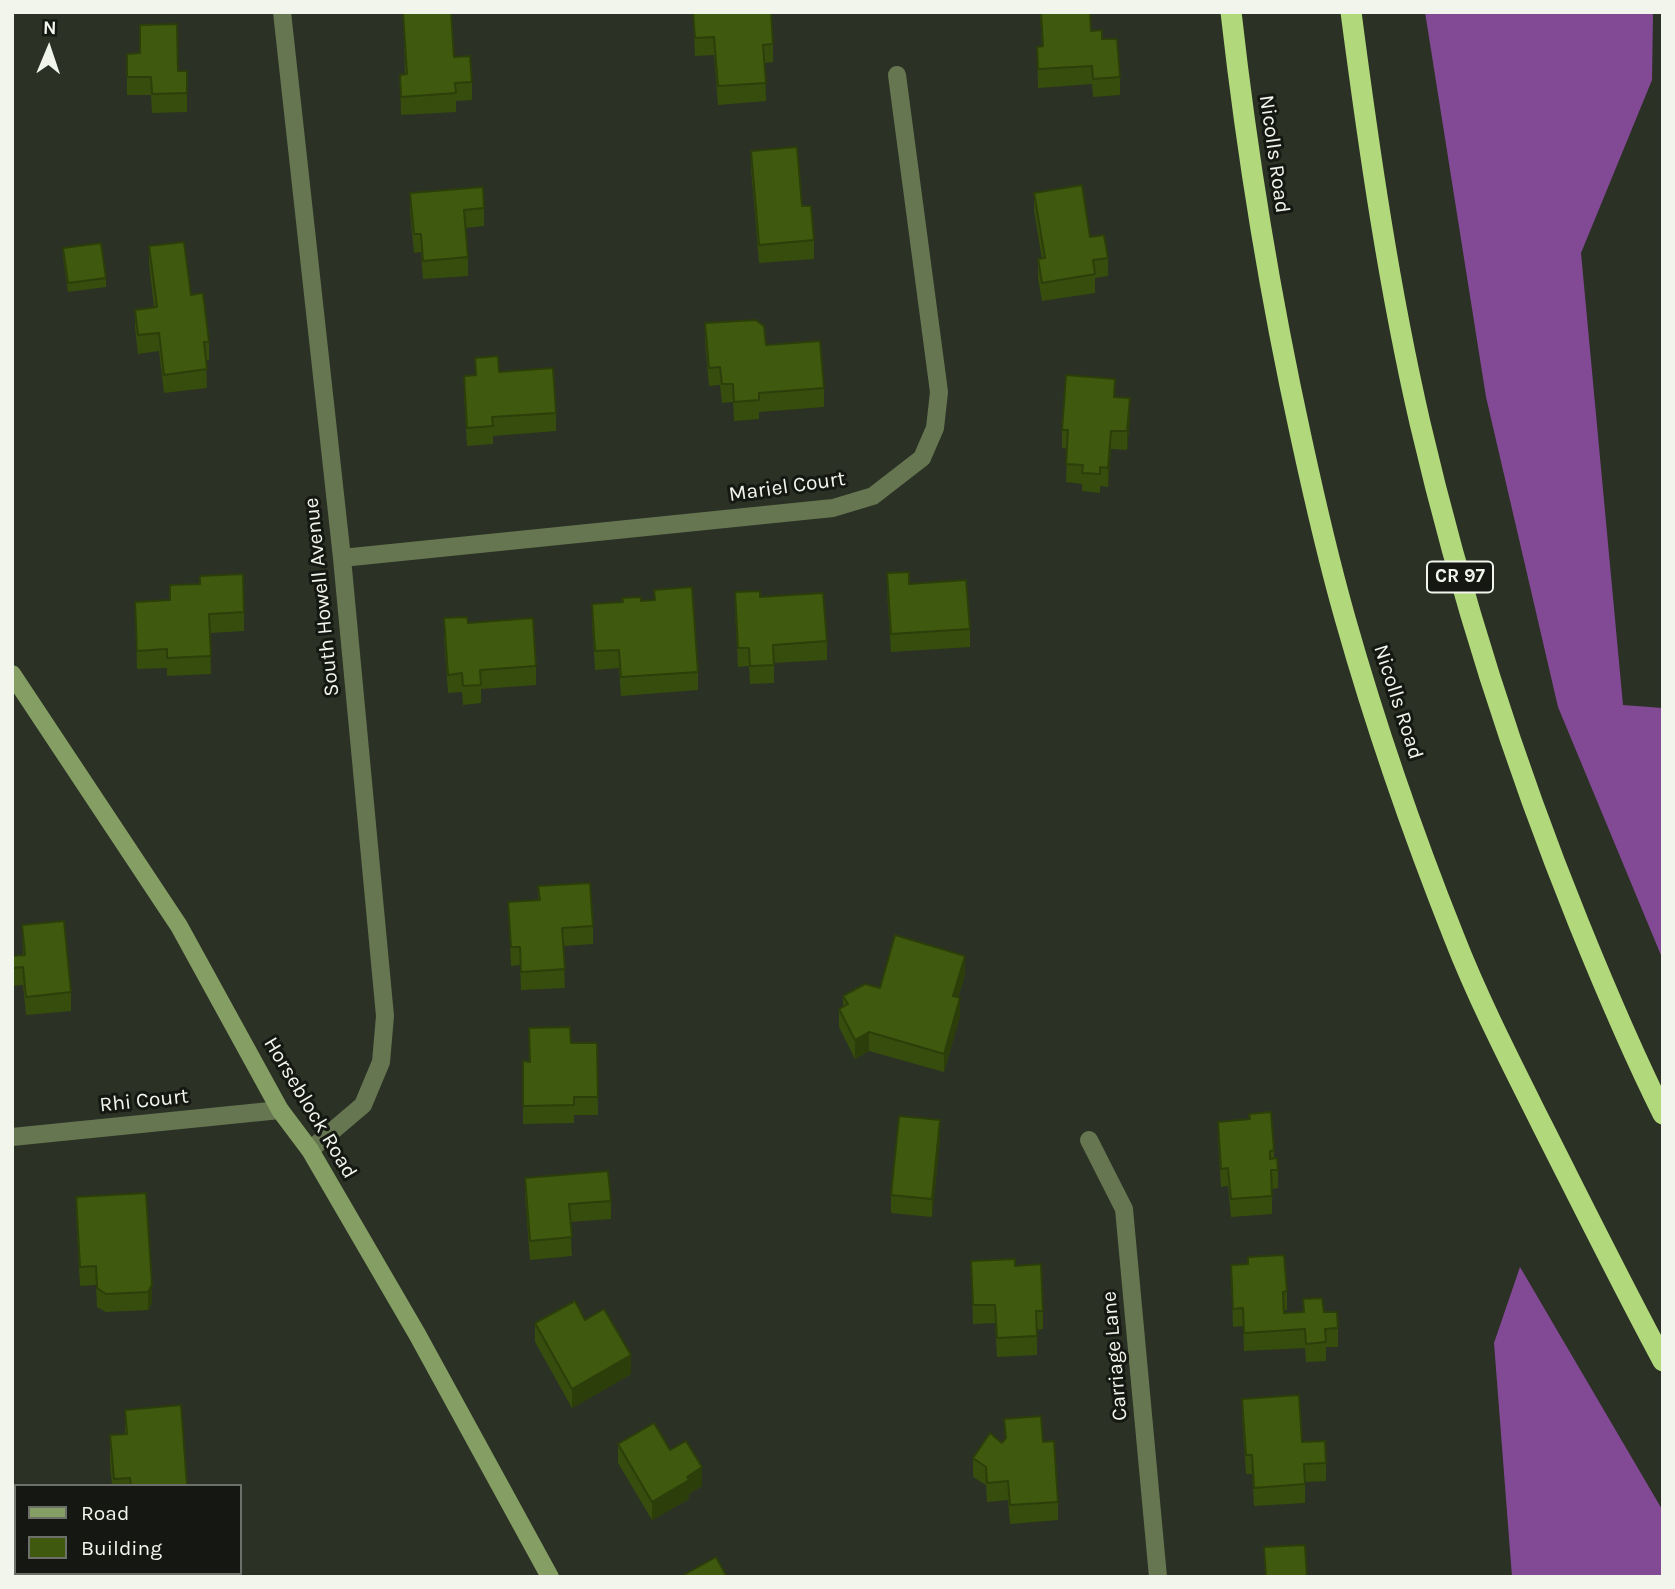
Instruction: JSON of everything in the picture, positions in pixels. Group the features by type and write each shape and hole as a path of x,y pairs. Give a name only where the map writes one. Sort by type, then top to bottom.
{"highway":[{"name":"Nicolls Road","path":"1231,12 1249,159 1266,267 1290,389 1316,506 1342,605 1380,727 1455,940 1504,1049 1614,1270 1663,1361"},
{"name":"CR 97","path":"1351,12 1376,189 1396,303 1420,421 1451,547 1516,758 1557,868 1603,982 1663,1114"}],"street":[{"name":"South Howell Avenue","path":"282,12 342,558 385,1016 381,1062 363,1105 310,1150"},
{"name":"Mariel Court","path":"342,558 833,508 873,496 922,458 935,428 939,392 897,75"},
{"name":"Horseblock Road","path":"12,674 179,926 281,1110 310,1150 417,1334 550,1577"},
{"name":"Rhi Court","path":"12,1137 281,1110"},
{"name":"Carriage Lane","path":"1089,1140 1124,1209 1158,1577"}],"shaded area":[{"path":"1425,12 1653,12 1652,80 1581,253 1623,705 1663,708 1663,960 1558,707 1486,397"},
{"path":"1520,1267 1663,1511 1663,1577 1512,1577 1494,1343"}],"building":[{"path":"403,12 451,12 454,57 470,56 472,82 455,83 456,93 401,97 400,75 407,74"},
{"path":"693,12 771,12 773,44 763,45 766,83 718,86 714,37 695,38"},
{"path":"1041,12 1090,12 1091,31 1102,30 1102,39 1117,39 1120,77 1093,79 1092,66 1038,69 1037,47 1043,46"},
{"path":"177,24 178,71 187,71 187,93 152,94 151,77 127,77 127,54 140,53 140,25"},
{"path":"797,147 802,206 811,206 814,240 759,245 751,151"},
{"path":"1082,185 1090,237 1104,235 1108,258 1093,260 1095,274 1042,283 1038,259 1045,258 1034,193"},
{"path":"483,187 484,208 464,210 468,257 423,261 421,234 414,234 410,193"},
{"path":"184,242 191,295 203,293 209,342 204,342 207,369 164,375 159,333 138,335 135,310 157,307 149,246"},
{"path":"101,243 106,278 68,283 63,248"},
{"path":"756,320 764,326 766,345 820,341 824,388 759,393 759,400 734,402 733,384 722,384 720,367 709,368 705,323"},
{"path":"498,356 499,372 553,368 556,413 492,417 493,426 467,428 464,376 476,375 475,358"},
{"path":"1066,375 1115,379 1114,397 1130,398 1127,431 1111,431 1108,468 1100,467 1100,474 1082,473 1083,465 1066,464 1068,430 1062,430"},
{"path":"909,572 909,584 966,580 970,629 891,634 887,573"},
{"path":"243,574 244,612 209,614 211,656 167,658 167,649 137,651 135,602 170,600 170,585 200,584 200,576"},
{"path":"692,587 698,672 621,677 619,650 595,651 592,604 623,602 622,598 641,597 641,601 655,600 654,590"},
{"path":"760,591 760,597 823,593 827,641 773,645 774,665 750,666 749,648 738,648 735,592"},
{"path":"467,617 468,623 533,618 536,666 480,670 481,685 463,686 462,673 448,675 444,618"},
{"path":"590,883 593,926 562,928 565,969 521,972 520,947 511,947 508,902 540,900 538,886"},
{"path":"64,921 71,992 26,997 23,967 12,968 12,956 25,955 22,925"},
{"path":"895,935 965,956 953,996 960,998 944,1054 869,1032 855,1040 839,1009 848,1004 843,996 865,984 880,988"},
{"path":"570,1027 571,1043 597,1043 598,1097 574,1097 574,1105 523,1106 523,1061 530,1062 529,1028"},
{"path":"1271,1112 1274,1150 1270,1151 1270,1159 1277,1158 1278,1170 1271,1170 1272,1196 1231,1199 1228,1168 1221,1169 1218,1122 1250,1119 1249,1114"},
{"path":"899,1116 940,1120 932,1199 891,1195"},
{"path":"608,1171 611,1201 569,1204 572,1237 530,1241 525,1178"},
{"path":"146,1193 152,1285 148,1292 106,1294 97,1288 96,1266 80,1267 76,1197"},
{"path":"1284,1255 1287,1291 1283,1292 1284,1313 1304,1312 1303,1299 1322,1298 1324,1312 1337,1312 1338,1328 1325,1329 1326,1342 1306,1344 1305,1329 1244,1333 1243,1308 1233,1309 1231,1265 1248,1264 1248,1257"},
{"path":"1015,1259 1015,1266 1041,1264 1043,1311 1036,1311 1037,1336 997,1338 995,1305 973,1305 971,1261"},
{"path":"575,1301 585,1320 604,1309 631,1355 572,1389 535,1323"},
{"path":"1299,1395 1302,1442 1325,1441 1326,1463 1304,1464 1305,1484 1254,1488 1252,1455 1246,1455 1242,1399"},
{"path":"181,1405 187,1484 131,1484 130,1478 114,1479 110,1435 127,1434 125,1410"},
{"path":"1041,1416 1043,1442 1054,1441 1058,1502 1010,1505 1008,1481 987,1483 986,1467 973,1458 990,1433 1002,1443 1006,1438 1004,1419"},
{"path":"654,1423 670,1450 686,1441 702,1467 687,1477 689,1480 652,1502 618,1444"},
{"path":"1305,1545 1307,1577 1266,1577 1264,1547"},
{"path":"716,1557 727,1577 680,1577"}]}
